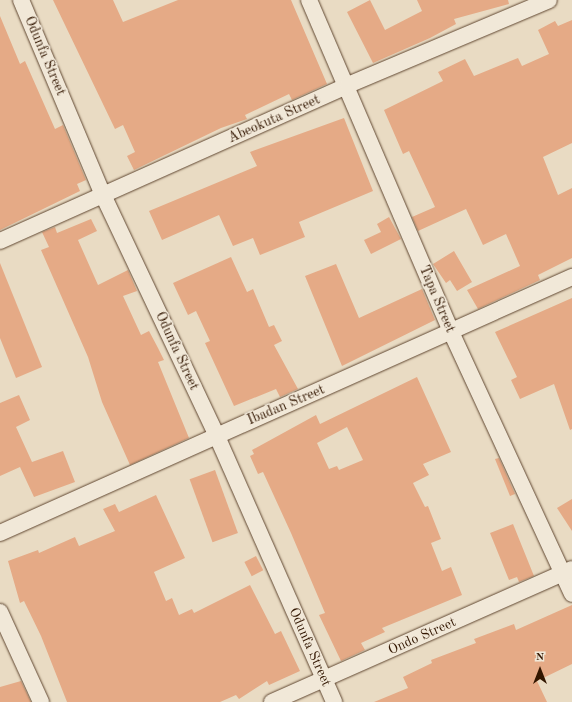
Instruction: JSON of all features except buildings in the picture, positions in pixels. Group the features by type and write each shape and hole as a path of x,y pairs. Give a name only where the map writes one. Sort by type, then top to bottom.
{"street":[{"name":"Odunfa Street","path":"22,0 104,195 216,434 334,702"},
{"name":"Tapa Street","path":"309,0 348,85 452,334 567,571 572,594"},
{"name":"Abeokuta Street","path":"0,241 348,85 542,2"},
{"name":"Ibadan Street","path":"0,533 216,434 452,334 572,278"},
{"name":"Ondo Street","path":"272,702 567,571"},
{"path":"0,612 41,702"}]}
